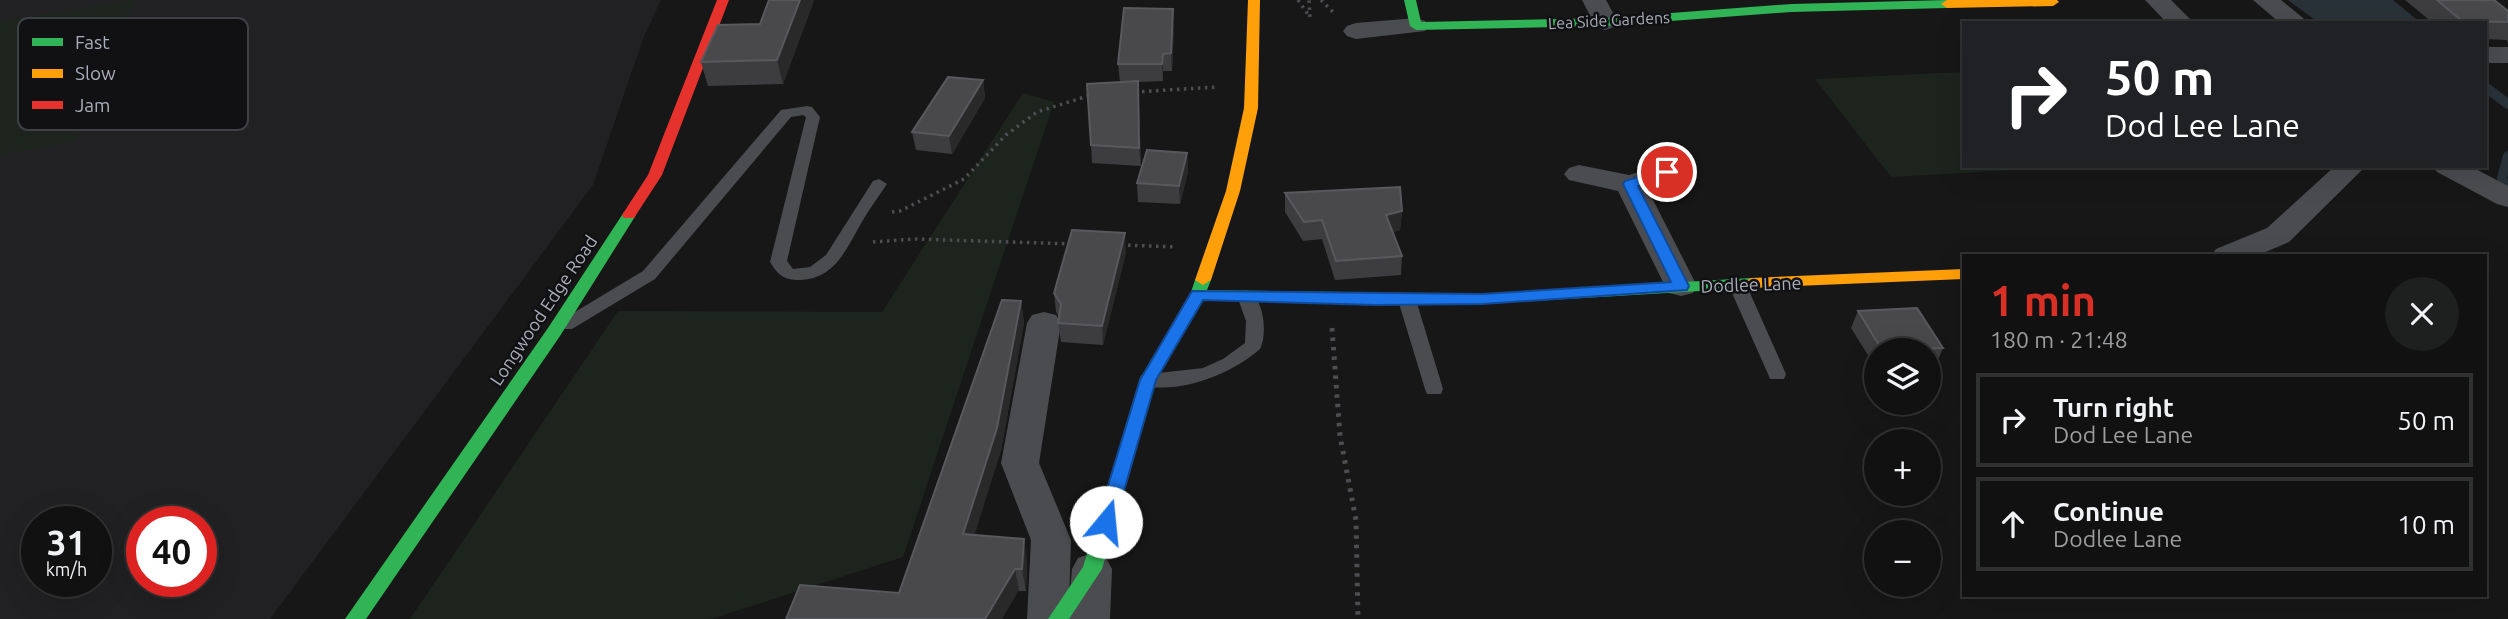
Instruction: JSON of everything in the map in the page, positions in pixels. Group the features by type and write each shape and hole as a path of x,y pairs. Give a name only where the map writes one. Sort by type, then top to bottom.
{"street":[{"name":"Longwood Edge Road","path":"355,619 554,332 655,175 723,0"},
{"path":"1090,619 1092,569 1148,380 1198,295 1211,248 1233,191 1251,108 1254,0"},
{"path":"1410,0 1416,26"},
{"path":"2157,0 2180,21"},
{"path":"2265,0 2294,21"},
{"name":"Lea Side Gardens","path":"1356,31 1599,11 2053,2"},
{"path":"2487,55 2508,55"},
{"path":"2232,254 2278,235 2350,168"},
{"path":"2451,168 2508,198"},
{"path":"1579,174 1630,184 1667,172"},
{"path":"1630,184 1681,286"},
{"name":"Dodlee Lane","path":"1198,295 1407,300 1962,274"},
{"path":"1044,323 1020,463 1051,540 1048,619"},
{"path":"1058,619 1092,569"}],"lane":[{"path":"554,332 649,275 786,113 807,110 813,117 778,262 788,274 806,276 830,264 856,217 879,184"},
{"path":"1737,284 1777,374"},
{"path":"1148,380 1188,379 1213,373 1238,361 1254,345 1255,321 1246,296"},
{"path":"1407,300 1434,389"}],"path":[{"path":"1298,0 1310,18 1309,0"},
{"path":"1124,93 1222,87 1252,79"},
{"path":"856,217 900,211 964,179 1006,135 1037,111 1083,96 1097,95"},
{"path":"845,240 870,242 914,239 1076,244"},
{"path":"1117,245 1211,248"},
{"path":"1330,298 1340,436 1356,520 1358,619"}],"shaded area":[{"path":"0,0 661,0 643,39 593,185 270,619 0,619"},
{"path":"134,0 127,18 19,18"},
{"path":"2288,0 2393,0 2419,21 2316,21"},
{"path":"18,18 18,130 81,130 76,141 0,155 0,21"},
{"path":"1962,72 1962,168 2052,168 1891,177 1815,79"},
{"path":"1023,93 1054,102 903,557 711,619 410,619 618,311 882,312"}],"building":[{"path":"769,0 800,0 777,60 701,62 718,25 760,24"},
{"path":"2437,0 2494,0 2508,11 2508,22 2462,21"},
{"path":"1124,8 1173,9 1171,53 1163,54 1162,64 1118,64"},
{"path":"948,77 983,80 949,136 912,132"},
{"path":"1138,81 1139,148 1091,145 1087,84"},
{"path":"1147,150 1187,153 1179,186 1137,183"},
{"path":"1400,187 1402,211 1386,215 1402,256 1336,261 1322,220 1304,222 1285,193"},
{"path":"1072,230 1125,233 1102,326 1058,323 1061,304 1054,293"},
{"path":"1002,300 1021,301 997,428 963,534 1024,539 1022,569 1015,569 985,619 786,619 800,585 899,593"},
{"path":"1917,308 1936,338 1875,338 1858,311"}],"waterway":[{"path":"2487,88 2508,104"},
{"path":"2508,156 2502,178 2508,193"}],"traffic: fast":[{"path":"1410,0 1416,26 1605,22 1791,8 1947,4"},
{"path":"355,619 554,332 629,215"},
{"path":"1058,619 1092,569 1148,380 1198,295 1203,280"},
{"path":"1198,295 1483,299 1751,283"}],"traffic: slow":[{"path":"1203,280 1233,191 1251,108 1254,0"},
{"path":"1947,4 2053,2"},
{"path":"1751,283 1962,274"}],"traffic: jam":[{"path":"629,215 655,175 723,0"}],"route":[{"path":"1106,522 1148,380 1198,295 1376,300 1482,299 1681,286 1630,184 1667,172"}]}
